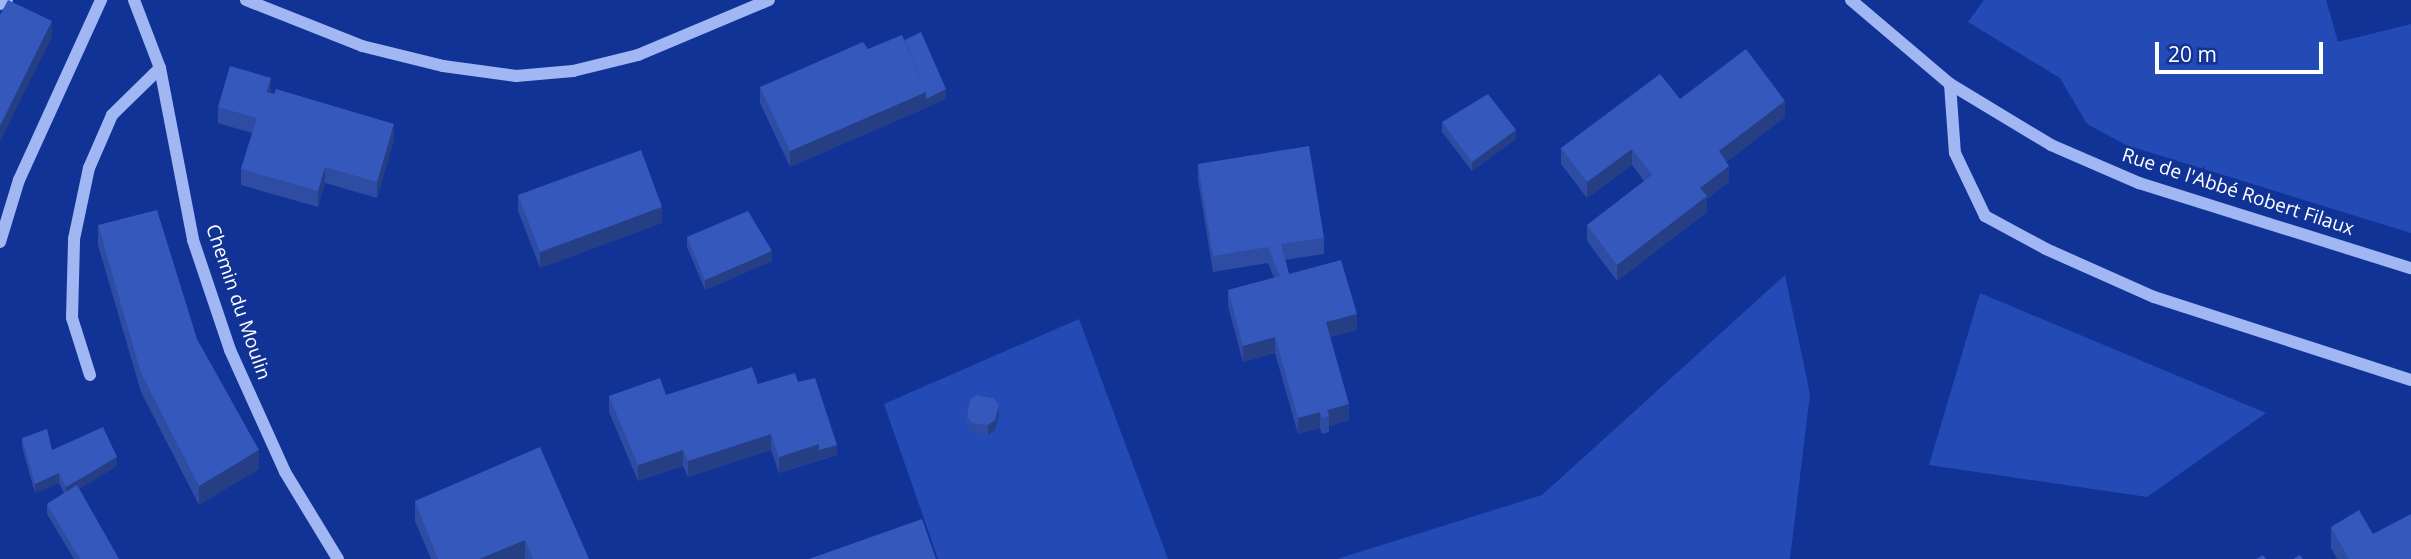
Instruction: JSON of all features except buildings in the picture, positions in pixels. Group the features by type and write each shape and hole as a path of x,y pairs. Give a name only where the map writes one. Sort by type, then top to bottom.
{"street":[{"path":"0,4 7,0"},
{"path":"0,242 19,180 101,0"},
{"name":"Chemin du Moulin","path":"134,0 160,68 193,240 230,350 285,472 338,559"},
{"path":"246,0 362,46 443,66 516,76 573,71 638,55 769,0"},
{"name":"Rue de l'Abbé Robert Filaux","path":"1851,0 1950,84 2050,145 2139,183 2411,268"},
{"path":"90,375 72,318 74,239 89,168 112,115 160,68"},
{"path":"1950,84 1955,153 1966,183 1985,216 2046,249 2154,297 2411,380"}],"shaded area":[{"path":"1984,0 2326,0 2338,42 2411,24 2411,233 2126,145 2087,124 2060,78 1968,22"},
{"path":"1785,275 1810,394 1790,559 1337,559 1542,495"},
{"path":"1980,293 2266,413 2147,497 1929,465"},
{"path":"1079,319 1168,559 938,559 884,404"}]}
